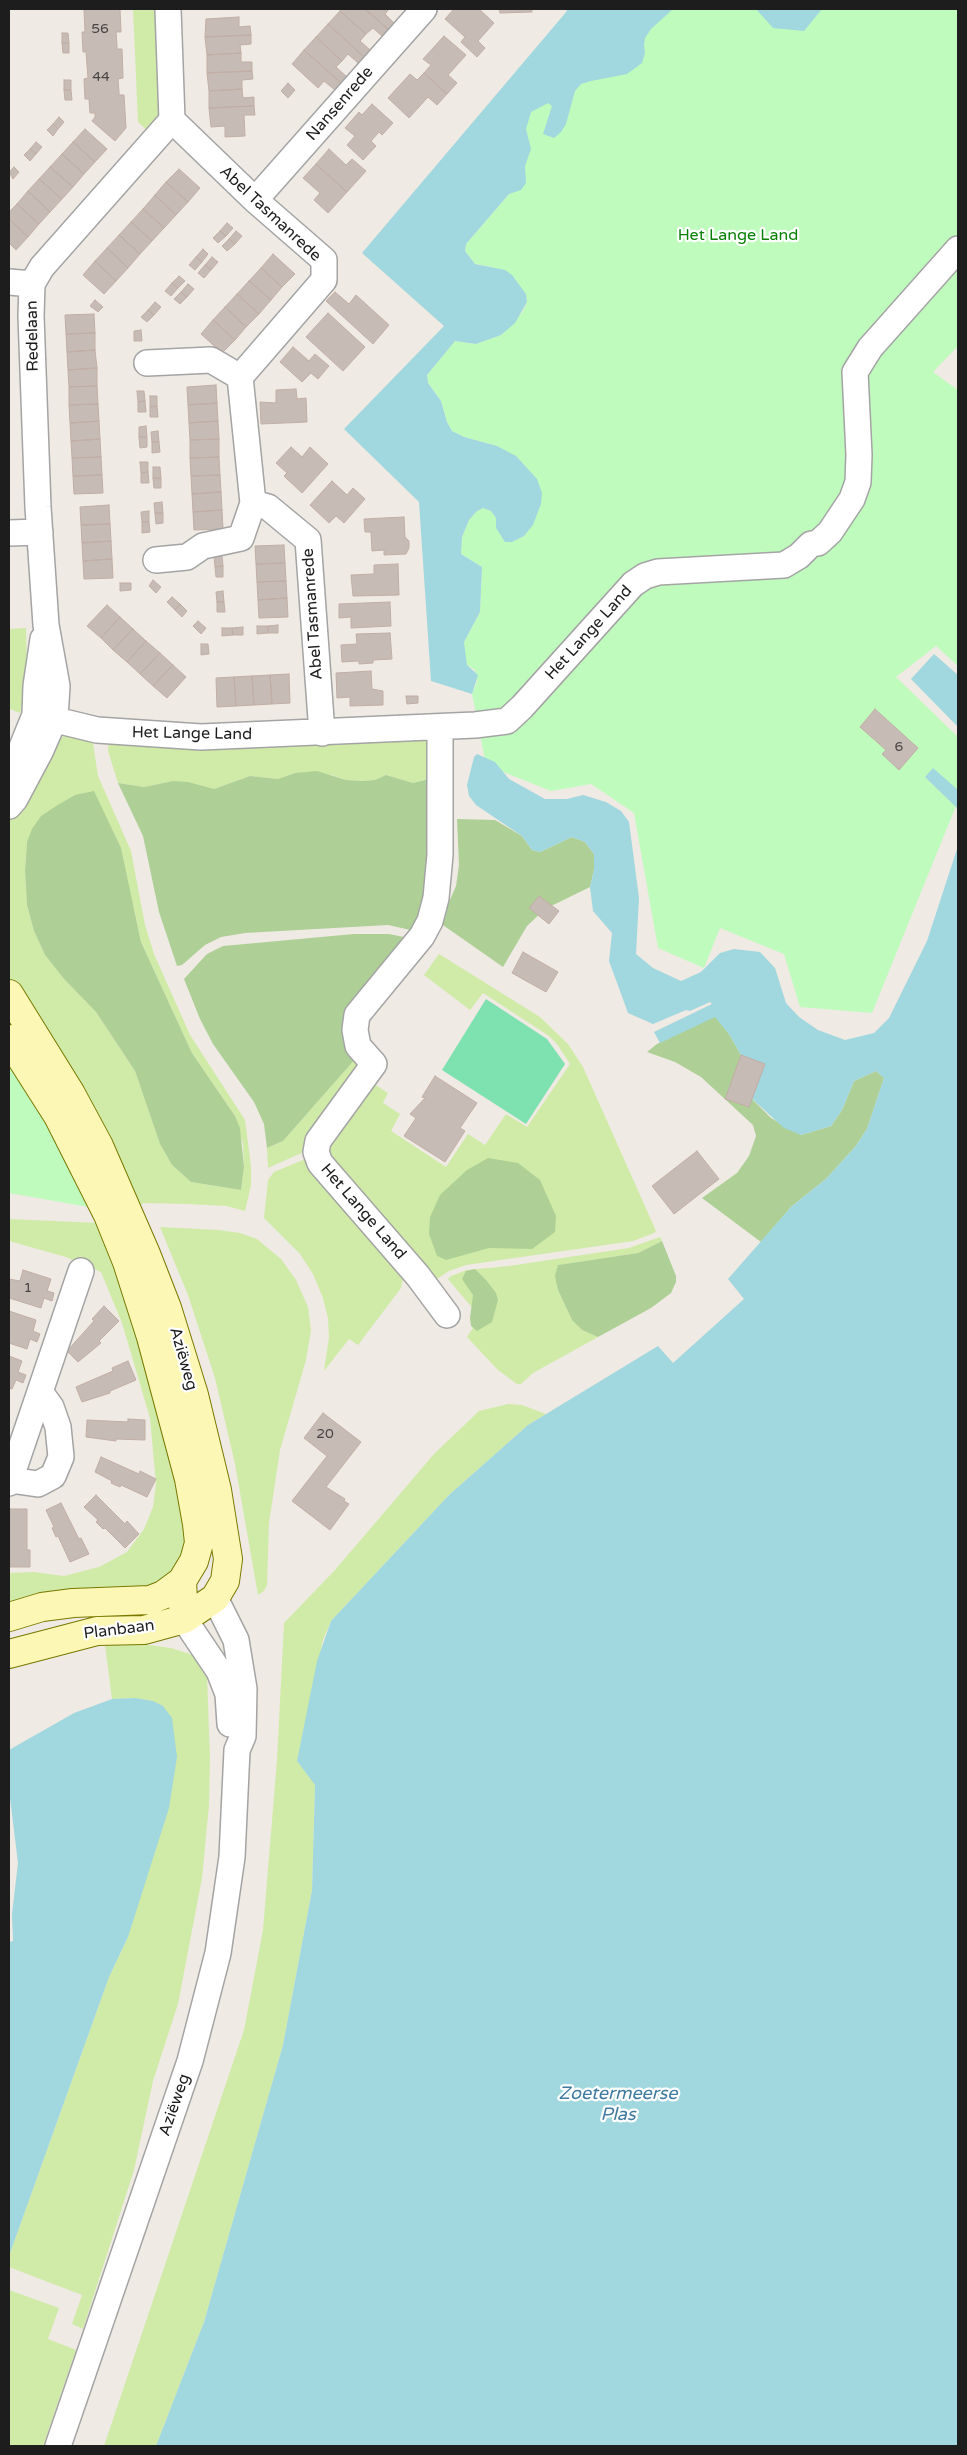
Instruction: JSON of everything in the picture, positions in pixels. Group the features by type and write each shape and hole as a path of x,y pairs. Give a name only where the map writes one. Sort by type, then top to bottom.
{"street":[{"path":"168,9 172,120"},
{"name":"Nansenrede","path":"255,200 424,9"},
{"name":"Abel Tasmanrede","path":"172,120 255,200 324,260 324,280 240,377"},
{"name":"Redelaan","path":"9,806 15,799 36,760 45,717 36,686 46,624 40,532 31,316 21,283 42,267 172,120"},
{"name":"Het Lange Land","path":"45,717 97,730 201,737 440,727 507,721 634,584 645,576 658,572 784,565 799,556 810,544 818,543 830,532 852,499 858,482 859,455 855,372 870,348 958,249"},
{"path":"147,363 211,360 240,377 253,503 241,538 203,546 187,557 156,560"},
{"name":"Abel Tasmanrede","path":"253,503 268,507 308,540 322,733"},
{"path":"9,533 40,532"},
{"name":"Redelaan","path":"9,778 45,717"},
{"name":"Het Lange Land","path":"440,727 440,856 436,898 430,921 422,936 358,1015 355,1030 358,1046 374,1064 318,1141 316,1152 320,1163 418,1276 448,1315"},
{"name":"Aziëweg","path":"9,994 66,1086 87,1147 137,1258 176,1331 217,1490 228,1559 225,1581 215,1598 236,1640 244,1689 243,1736 237,1750 232,1857 219,1943 190,2061 58,2446"},
{"name":"Aziëweg","path":"9,1039 49,1099 87,1147"},
{"name":"Aziëweg","path":"137,1258 153,1346 189,1479 197,1524 199,1543 194,1561 182,1581"},
{"path":"40,1392 51,1407 58,1427 61,1457 52,1476 38,1484 9,1481 81,1271"},
{"path":"182,1581 215,1598"},
{"path":"182,1581 184,1619"},
{"name":"Planbaan","path":"9,1617 42,1607 73,1603 150,1600 163,1595 182,1581"},
{"name":"Planbaan","path":"9,1654 98,1631 144,1630 184,1619 215,1598"},
{"name":"Aziëweg","path":"184,1619 220,1671 228,1694 230,1735 237,1750"}],"green space":[{"path":"133,9 158,9 163,106 158,121 149,132 138,122"},
{"name":"Het Lange Land","path":"663,9 958,9 958,346 933,372 958,390 958,666 936,646 896,677 958,737 958,801 872,1013 800,1007 784,954 720,928 704,968 658,948 634,813 591,784 551,791 486,765 472,694 477,681 475,670 467,665 465,660 464,642 480,612 482,567 461,554 462,537 469,520 477,511 483,508 491,511 496,518 496,528 512,542 524,536 533,524 497,446 464,437 452,431 447,422 441,401 428,383 427,375 455,341 476,344 501,335 523,311 527,302 526,294 492,267 475,264 465,251 466,244 509,194 524,108"},
{"path":"26,628 27,676 20,713 10,709 9,711 9,629"},
{"path":"66,735 92,737 98,776 131,851 145,925 154,954 190,1035 245,1120 251,1166 251,1185 245,1211 227,1206 187,1204 144,1203 136,1206 36,1019 9,980 9,820 55,741","holes":["75,795 133,904 141,942 192,1053 235,1116 243,1144 244,1167 241,1190 191,1182 172,1165 160,1144 135,1071 96,1012 64,979 45,955 34,931 27,905 25,871 27,842 42,816"]},
{"path":"433,735 433,778 413,783 386,775 375,780 363,781 346,780 332,775 295,773 278,779 250,776 214,789 173,781 144,787 118,783 108,751 109,740"},
{"path":"317,771 346,780 375,780 386,775 413,783 433,778 429,900 415,931 388,925 245,933 221,937 205,945 182,965 177,966 159,912 143,836 118,783 144,787 173,781 188,782 214,789 250,776 278,779 295,773"},
{"path":"94,791 121,848 141,942 192,1053 235,1116 240,1128 244,1167 241,1190 191,1182 172,1165 160,1144 135,1071 96,1012 64,979 45,955 34,931 27,905 25,871 27,842 32,829 41,816 56,806 75,795"},
{"path":"457,819 495,820 522,836 532,850 540,852 572,837 585,842 594,854 594,870 590,887 545,909 527,926 503,967 440,923 456,886 459,865"},
{"path":"354,934 389,934 409,938 356,1004 357,1057 283,1141 267,1148 264,1124 254,1102 213,1044 200,1019 184,979 207,954 223,946"},
{"path":"439,954 540,1017 568,1044 583,1067 656,1231 654,1233 633,1241 466,1265 449,1271 434,1281 330,1163 328,1144 374,1084 388,1093 383,1103 400,1114 391,1131 446,1167 468,1134 485,1145 506,1114 527,1127 570,1064 557,1044 549,1036 483,993 470,1010 424,975"},
{"path":"486,999 547,1039 565,1064 526,1124 442,1070"},
{"path":"715,1016 729,1034 741,1055 763,1065 750,1097 771,1118 801,1135 831,1126 842,1110 854,1081 876,1071 884,1078 867,1129 855,1147 827,1178 791,1207 761,1242 702,1198 737,1173 749,1156 756,1136 753,1125 701,1077 675,1062 647,1052 657,1044"},
{"path":"9,1057 100,1209 9,1193"},
{"path":"357,1057 358,1070 306,1151 268,1168 267,1148 283,1141"},
{"path":"308,1158 404,1274 401,1288 358,1345 349,1339 324,1371 329,1337 328,1318 323,1298 313,1274 300,1254 264,1218 268,1180 274,1172"},
{"path":"488,1158 518,1163 540,1180 556,1216 555,1232 532,1249 489,1248 446,1260 437,1256 429,1234 430,1217 440,1195 467,1170"},
{"path":"9,1219 99,1223 106,1221 166,1433 187,1543 181,1561 161,1584 128,1593 9,1608 9,1573 33,1572 64,1576 99,1567 127,1552 144,1529 153,1507 156,1484 150,1418 122,1323 101,1272 66,1257 9,1241"},
{"path":"160,1227 219,1230 240,1233 257,1239 281,1259 296,1280 308,1307 311,1331 306,1360 280,1450 269,1523 267,1585 264,1591 258,1595 235,1464 215,1378 188,1295"},
{"path":"660,1237 662,1241 638,1253 558,1265 558,1290 572,1320 582,1330 598,1337 533,1373 521,1384 517,1384 498,1370 467,1337 480,1317 448,1279 451,1276 467,1270 509,1266 629,1248"},
{"path":"662,1241 676,1276 676,1282 671,1293 651,1308 598,1337 582,1330 572,1320 558,1290 555,1276 558,1265 638,1253"},
{"path":"475,1269 496,1293 498,1300 492,1322 477,1331 471,1326 470,1318 473,1295 462,1279 466,1271"},
{"path":"508,1404 522,1405 546,1414 528,1425 449,1495 331,1621 323,1640 297,1761 315,1784 312,1890 283,2045 204,2322 156,2446 104,2446 244,2030 263,1930 277,1760 284,1623 335,1570 434,1454 479,1411"},
{"path":"141,1644 171,1648 196,1656 207,1677 210,1758 209,1805 202,1878 178,2004 153,2081 134,2170 83,2329 72,2324 82,2295 9,2267 9,2256 109,1977 128,1937 153,1701 135,1698 112,1699 105,1645"},
{"path":"9,2290 59,2308 48,2339 76,2350 43,2446 9,2446"}],"water":[{"path":"565,9 673,9 651,29 645,38 645,53 642,63 627,74 581,84 575,91 566,124 554,138 543,134 552,106 548,103 531,112 526,129 531,149 525,166 526,183 521,190 509,194 466,244 465,251 475,264 505,270 512,275 526,294 527,302 515,323 501,335 476,344 455,341 427,375 428,383 441,401 447,422 452,431 464,437 497,446 516,456 537,479 542,493 541,504 533,525 524,536 512,542 505,542 496,528 496,518 491,511 483,508 477,511 469,520 462,537 461,554 482,567 480,612 464,642 467,665 478,675 472,694 431,681 419,502 344,429 444,326 362,253 567,11"},
{"path":"756,9 822,9 804,31 773,28"},
{"path":"934,654 958,675 958,727 911,679"},
{"name":"Zoetermeerse Plas","path":"477,754 495,762 509,779 545,799 567,799 583,795 606,802 621,811 629,822 639,898 636,954 653,968 681,981 701,972 720,953 734,949 760,952 775,968 786,1003 799,1017 818,1030 845,1040 874,1033 889,1018 927,941 958,846 958,2446 156,2446 204,2322 283,2045 312,1890 315,1785 297,1761 317,1661 331,1621 449,1495 528,1425 658,1346 673,1363 744,1299 728,1279 791,1207 827,1178 855,1147 867,1129 884,1078 876,1071 854,1081 842,1110 831,1126 801,1135 784,1128 750,1097 763,1065 741,1055 729,1034 715,1017 660,1043 654,1032 712,1004 710,1002 690,1011 686,1010 653,1024 628,1013 609,961 612,933 593,911 590,887 594,870 594,854 585,842 572,837 540,852 532,850 522,836 476,805 469,796 467,785 474,757"},
{"path":"933,768 958,790 958,809 925,777"},
{"path":"135,1698 153,1701 163,1706 172,1718 177,1757 169,1808 128,1937 109,1977 9,2256 9,1942 13,1941 12,1914 18,1863 9,1790 9,1750 74,1713 112,1699"}],"building":[{"path":"84,9 120,9 121,32 116,32 117,49 122,49 123,78 118,79 119,95 124,95 126,128 115,141 92,121 95,113 90,113 89,99 85,99 84,79 88,78 86,52 83,52 82,32 85,32"},
{"path":"342,9 365,9 389,30 383,37 373,28 366,34 340,11"},
{"path":"365,9 389,9 385,14 395,24 389,30"},
{"path":"454,9 479,9 494,23 478,41 485,48 477,57 461,42 465,37 445,19"},
{"path":"499,9 532,9 532,12 500,13"},
{"path":"340,11 366,34 360,41 370,50 364,57 328,24"},
{"path":"239,17 239,27 250,26 251,35 205,37 206,19"},
{"path":"328,24 364,57 358,63 348,54 342,61 316,37"},
{"path":"62,33 68,33 69,43 62,43"},
{"path":"251,35 251,44 240,45 241,53 207,55 205,37"},
{"path":"444,36 466,55 448,75 457,83 447,94 424,73 431,65 423,59"},
{"path":"316,37 342,61 336,67 347,77 341,83 304,50"},
{"path":"62,43 69,43 69,53 63,53"},
{"path":"304,50 341,83 335,90 324,81 318,88 292,64"},
{"path":"241,53 241,62 252,62 252,71 207,73 207,55"},
{"path":"252,71 253,79 242,80 242,89 209,91 207,73"},
{"path":"424,73 447,94 437,105 428,97 409,118 388,98 410,74 417,80"},
{"path":"64,80 71,80 71,90 64,90"},
{"path":"288,83 295,90 288,98 281,91"},
{"path":"242,89 243,98 254,97 254,106 209,108 209,91"},
{"path":"64,90 71,90 72,100 65,100"},
{"path":"372,104 393,123 382,135 379,132 371,141 376,146 363,160 347,145 355,136 345,128 359,112 362,115"},
{"path":"254,106 255,115 244,115 245,136 225,137 225,126 211,127 209,108"},
{"path":"59,117 64,122 58,129 53,124"},
{"path":"53,124 58,129 53,136 47,130"},
{"path":"85,129 107,149 95,162 73,142"},
{"path":"36,142 42,147 36,154 30,149"},
{"path":"73,142 95,162 84,174 62,154"},
{"path":"30,149 36,154 30,161 24,155"},
{"path":"329,149 346,165 352,159 366,171 347,192 316,164"},
{"path":"62,154 84,174 73,187 50,167"},
{"path":"316,164 347,192 328,213 314,200 320,193 303,178"},
{"path":"14,167 19,172 13,179 9,172"},
{"path":"50,167 73,187 62,199 39,179"},
{"path":"179,169 200,188 188,202 166,182"},
{"path":"39,179 62,199 50,212 28,191"},
{"path":"166,182 188,202 176,215 155,195"},
{"path":"28,191 50,212 39,224 17,204"},
{"path":"155,195 176,215 164,228 143,209"},
{"path":"17,204 39,224 28,237 9,219 9,212"},
{"path":"143,209 164,228 152,241 131,222"},
{"path":"9,219 28,237 16,250 9,243"},
{"path":"131,222 152,241 140,254 119,235"},
{"path":"227,223 233,228 226,236 220,231"},
{"path":"220,231 226,236 218,243 213,238"},
{"path":"236,231 242,236 235,244 229,239"},
{"path":"119,235 140,254 128,268 107,248"},
{"path":"229,239 235,244 227,251 222,246"},
{"path":"107,248 128,268 116,281 95,261"},
{"path":"203,249 208,254 202,262 196,257"},
{"path":"273,254 295,274 282,287 261,268"},
{"path":"196,257 202,262 195,270 189,265"},
{"path":"212,257 218,262 211,270 205,265"},
{"path":"95,261 116,281 104,294 83,275"},
{"path":"205,265 211,270 204,278 198,273"},
{"path":"261,268 282,287 271,300 249,281"},
{"path":"179,276 185,281 178,288 172,283"},
{"path":"249,281 271,300 259,314 237,294"},
{"path":"172,283 178,288 171,296 165,291"},
{"path":"188,284 194,289 187,297 181,292"},
{"path":"181,292 187,297 180,304 174,299"},
{"path":"335,292 349,304 356,295 389,325 373,344 326,301"},
{"path":"237,294 259,314 246,327 225,307"},
{"path":"95,300 103,307 98,312 90,306"},
{"path":"155,302 161,307 154,315 148,310"},
{"path":"225,307 246,327 235,340 213,320"},
{"path":"148,310 154,315 147,322 141,317"},
{"path":"328,313 365,347 343,371 306,337"},
{"path":"94,314 95,333 66,334 65,315"},
{"path":"213,320 235,340 222,353 201,334"},
{"path":"141,330 142,341 134,341 134,331"},
{"path":"95,333 95,350 67,352 66,334"},
{"path":"293,347 309,361 315,354 329,366 318,379 311,373 302,382 280,362"},
{"path":"95,350 97,368 68,370 67,352"},
{"path":"97,368 97,386 69,387 68,370"},
{"path":"216,385 217,403 188,405 187,387"},
{"path":"97,386 98,404 69,405 69,387"},
{"path":"296,389 297,399 306,398 307,422 261,424 260,402 276,403 276,390"},
{"path":"137,391 144,391 145,401 138,402"},
{"path":"150,396 157,396 157,406 150,407"},
{"path":"145,401 146,412 138,412 138,402"},
{"path":"217,403 218,421 189,423 188,405"},
{"path":"98,404 99,421 70,423 69,405"},
{"path":"157,406 158,417 150,417 150,407"},
{"path":"99,421 100,439 71,441 70,423"},
{"path":"218,421 219,439 190,440 189,423"},
{"path":"146,426 147,437 139,437 139,427"},
{"path":"158,431 159,442 152,442 151,432"},
{"path":"139,437 147,437 147,447 140,448"},
{"path":"100,439 101,457 72,458 71,441"},
{"path":"219,439 219,457 190,458 190,440"},
{"path":"152,442 159,442 160,452 152,453"},
{"path":"291,447 302,457 310,447 328,464 302,493 284,476 287,473 276,463"},
{"path":"101,457 102,475 73,476 72,458"},
{"path":"219,457 220,475 191,476 190,458"},
{"path":"140,462 148,462 148,472 141,473"},
{"path":"153,467 160,467 161,478 153,478"},
{"path":"148,472 149,483 141,483 141,473"},
{"path":"102,475 103,493 74,494 73,476"},
{"path":"220,475 221,492 192,494 191,476"},
{"path":"153,478 161,478 161,488 154,488"},
{"path":"332,481 347,495 353,488 365,499 344,523 336,516 329,523 310,505"},
{"path":"221,492 222,510 193,512 192,494"},
{"path":"162,502 163,513 155,513 154,503"},
{"path":"109,505 110,524 81,525 80,507"},
{"path":"222,510 223,529 194,530 193,512"},
{"path":"149,511 149,522 142,522 141,512"},
{"path":"155,513 163,513 163,523 156,524"},
{"path":"404,517 405,537 409,541 409,548 406,554 384,555 384,550 372,551 371,532 365,532 364,519"},
{"path":"142,522 149,522 150,532 142,533"},
{"path":"110,524 111,541 82,543 81,525"},
{"path":"111,541 112,559 83,561 82,543"},
{"path":"284,545 285,563 256,564 255,546"},
{"path":"214,556 222,556 223,566 215,567"},
{"path":"112,559 113,578 84,579 83,561"},
{"path":"285,563 286,581 257,582 256,564"},
{"path":"398,564 399,595 353,596 351,575 374,574 374,565"},
{"path":"223,566 223,577 216,577 215,567"},
{"path":"153,580 161,587 156,593 149,586"},
{"path":"286,581 287,598 258,600 257,582"},
{"path":"120,583 131,583 131,590 120,591"},
{"path":"223,591 224,602 217,602 216,592"},
{"path":"172,597 180,604 175,610 167,602"},
{"path":"287,598 288,617 259,618 258,600"},
{"path":"217,602 224,602 225,612 217,612"},
{"path":"390,602 391,626 351,628 351,617 339,618 339,604"},
{"path":"180,604 187,611 182,617 175,610"},
{"path":"107,605 120,617 101,638 87,626"},
{"path":"120,617 133,629 113,650 101,638"},
{"path":"198,621 206,628 201,634 193,626"},
{"path":"278,625 278,633 268,633 268,626"},
{"path":"257,626 268,626 268,633 257,634"},
{"path":"243,627 243,635 233,635 232,628"},
{"path":"222,628 232,628 233,635 222,636"},
{"path":"133,629 146,641 127,662 113,650"},
{"path":"390,633 392,659 373,660 373,663 359,664 359,661 342,662 341,645 357,644 356,634"},
{"path":"146,641 160,653 140,674 127,662"},
{"path":"201,644 208,644 209,654 201,655"},
{"path":"160,653 173,665 153,686 140,674"},
{"path":"173,665 186,677 167,698 153,686"},
{"path":"371,671 372,689 383,691 383,705 350,706 350,697 337,698 336,673"},
{"path":"289,674 290,703 272,704 270,675"},
{"path":"270,675 272,704 254,705 252,676"},
{"path":"252,676 254,705 236,706 234,677"},
{"path":"234,677 236,706 217,707 216,678"},
{"path":"406,696 418,696 418,703 407,704"},
{"path":"875,709 918,748 899,770 882,754 886,750 860,727"},
{"path":"539,896 559,911 549,924 529,908"},
{"path":"523,952 558,972 546,992 512,973"},
{"path":"741,1055 765,1064 749,1107 725,1099"},
{"path":"435,1076 477,1103 460,1128 465,1131 445,1162 404,1136 416,1118 410,1114 425,1098 422,1097"},
{"path":"697,1151 719,1179 674,1214 652,1186"},
{"path":"23,1270 51,1279 47,1291 54,1293 52,1301 44,1298 41,1308 9,1298 9,1279 20,1281"},
{"path":"104,1306 119,1321 99,1341 101,1343 78,1362 67,1351 94,1321 92,1319"},
{"path":"9,1311 36,1320 33,1331 40,1334 37,1342 30,1339 27,1349 9,1343"},
{"path":"9,1356 22,1361 18,1372 26,1375 23,1383 16,1380 12,1389 9,1388"},
{"path":"128,1361 136,1380 110,1391 110,1393 82,1402 76,1387 113,1371 112,1368"},
{"path":"323,1413 361,1442 326,1487 345,1499 344,1501 349,1504 330,1530 292,1501 327,1456 304,1438"},
{"path":"128,1419 145,1420 145,1440 116,1439 116,1441 86,1437 87,1420 128,1422"},
{"path":"101,1457 139,1474 140,1471 156,1479 147,1497 121,1485 120,1487 111,1483 112,1481 95,1472"},
{"path":"96,1495 125,1524 127,1521 139,1534 125,1548 105,1528 103,1529 96,1522 98,1520 84,1507"},
{"path":"61,1503 79,1539 81,1538 89,1554 70,1562 58,1536 56,1537 52,1528 54,1527 46,1510"},
{"path":"10,1509 27,1509 27,1550 30,1550 30,1567 10,1567"}]}
